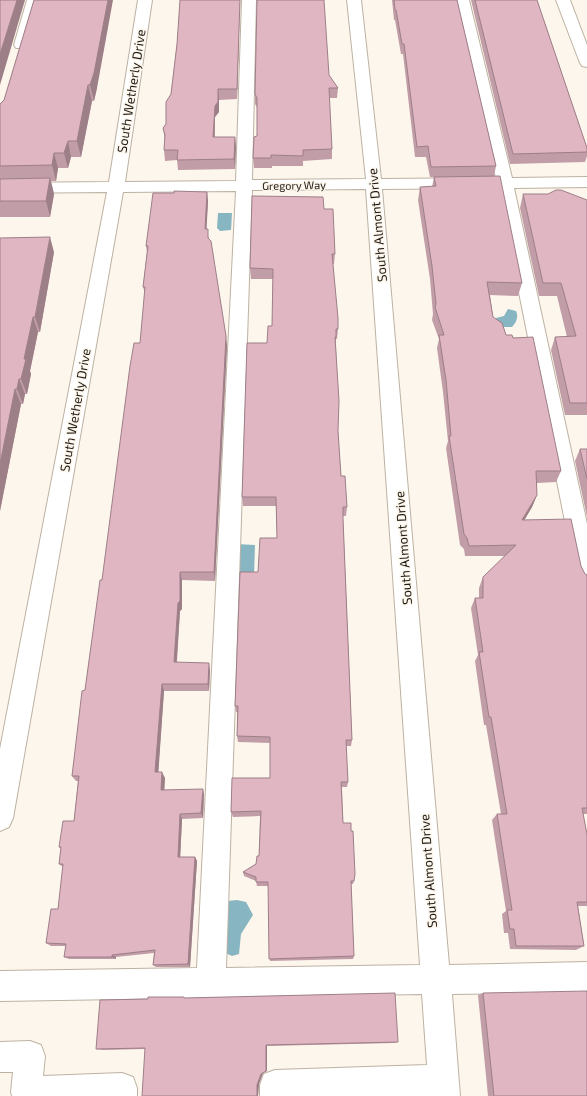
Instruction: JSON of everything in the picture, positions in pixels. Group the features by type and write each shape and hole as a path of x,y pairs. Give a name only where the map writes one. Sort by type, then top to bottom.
{"street":[{"path":"16,61 34,0"},
{"name":"South Wetherly Drive","path":"0,818 116,186 145,0"},
{"path":"211,982 245,185 249,0"},
{"name":"South Almont Drive","path":"354,0 374,184 444,1088"},
{"path":"462,0 504,183 587,576"},
{"path":"563,0 587,63"},
{"name":"Gregory Way","path":"0,188 587,182"},
{"path":"0,986 587,977"},
{"path":"0,1057 30,1056 26,1092 122,1088 122,1096"},
{"path":"275,1096 275,1085 444,1088"}],"water":[{"path":"218,213 232,213 231,230 220,231 217,228"},
{"path":"508,309 516,311 516,322 512,327 498,327 496,318 504,316"},
{"path":"236,544 255,545 254,576 234,576"},
{"path":"237,900 246,902 253,915 241,934 239,954 232,956 221,951 228,901"}],"building":[{"path":"0,0 17,0 0,54"},
{"path":"34,0 108,0 94,73 90,85 88,85 77,141 68,141 64,153 54,153 52,165 0,166 0,104 4,100"},
{"path":"180,0 240,0 237,89 218,89 218,102 215,106 213,137 235,137 234,159 177,160 178,150 164,150 165,135 163,128 166,124 166,102 171,94 177,44"},
{"path":"257,0 324,0 329,75 338,88 329,88 332,149 303,150 303,156 271,155 271,158 253,158 254,137 257,136 257,98 255,94"},
{"path":"394,0 457,0 496,166 431,167 428,146 417,147 404,44 402,44"},
{"path":"475,0 537,0 587,148 587,152 513,154"},
{"path":"500,176 522,283 487,282 493,317 502,323 506,335 512,335 513,338 533,337 561,471 536,471 537,495 522,520 571,519 581,566 587,575 587,808 582,808 587,834 587,902 577,902 584,946 516,946 514,929 510,929 507,910 512,910 497,814 507,814 491,717 489,717 479,652 483,652 475,598 483,598 483,577 516,545 469,546 467,538 464,534 449,436 451,436 446,380 439,335 444,335 435,307 436,304 432,266 420,187 436,186 434,177"},
{"path":"50,178 46,201 0,201 0,179"},
{"path":"556,190 561,190 587,200 587,403 570,403 555,337 576,336 561,283 543,283 523,194 548,194"},
{"path":"174,191 207,192 205,229 208,229 208,238 211,241 226,336 214,572 180,572 180,601 178,603 174,662 209,663 208,684 162,684 155,772 162,772 161,790 203,789 201,813 180,814 178,857 195,857 188,964 153,965 155,950 112,955 112,957 64,957 66,944 46,943 51,909 58,909 63,864 59,864 61,847 59,847 63,821 74,821 79,776 72,776 82,691 85,690 100,580 102,580 130,366 134,343 140,343 145,287 143,287 148,246 146,246 153,193 174,193"},
{"path":"252,196 323,197 324,209 333,209 335,254 332,254 338,318 338,329 336,329 335,337 339,401 338,431 341,476 345,476 347,507 343,507 343,519 352,740 346,740 348,782 341,782 343,823 351,823 351,831 353,831 355,874 354,881 351,881 354,956 269,959 268,882 256,882 256,877 243,872 256,864 257,856 259,856 261,811 231,812 232,778 270,778 270,737 237,736 238,706 235,706 240,572 258,572 260,538 277,538 276,497 242,497 247,343 267,343 268,326 272,326 273,269 250,268"},
{"path":"50,237 35,317 33,317 24,359 26,359 21,379 19,379 17,389 15,389 0,464 0,238"},
{"path":"580,449 587,449 587,479"},
{"path":"587,991 587,1096 494,1096 483,993"},
{"path":"395,993 398,1042 266,1045 266,1071 261,1074 257,1085 257,1096 142,1096 145,1048 96,1049 100,1000 148,999 148,997 184,998"}]}
